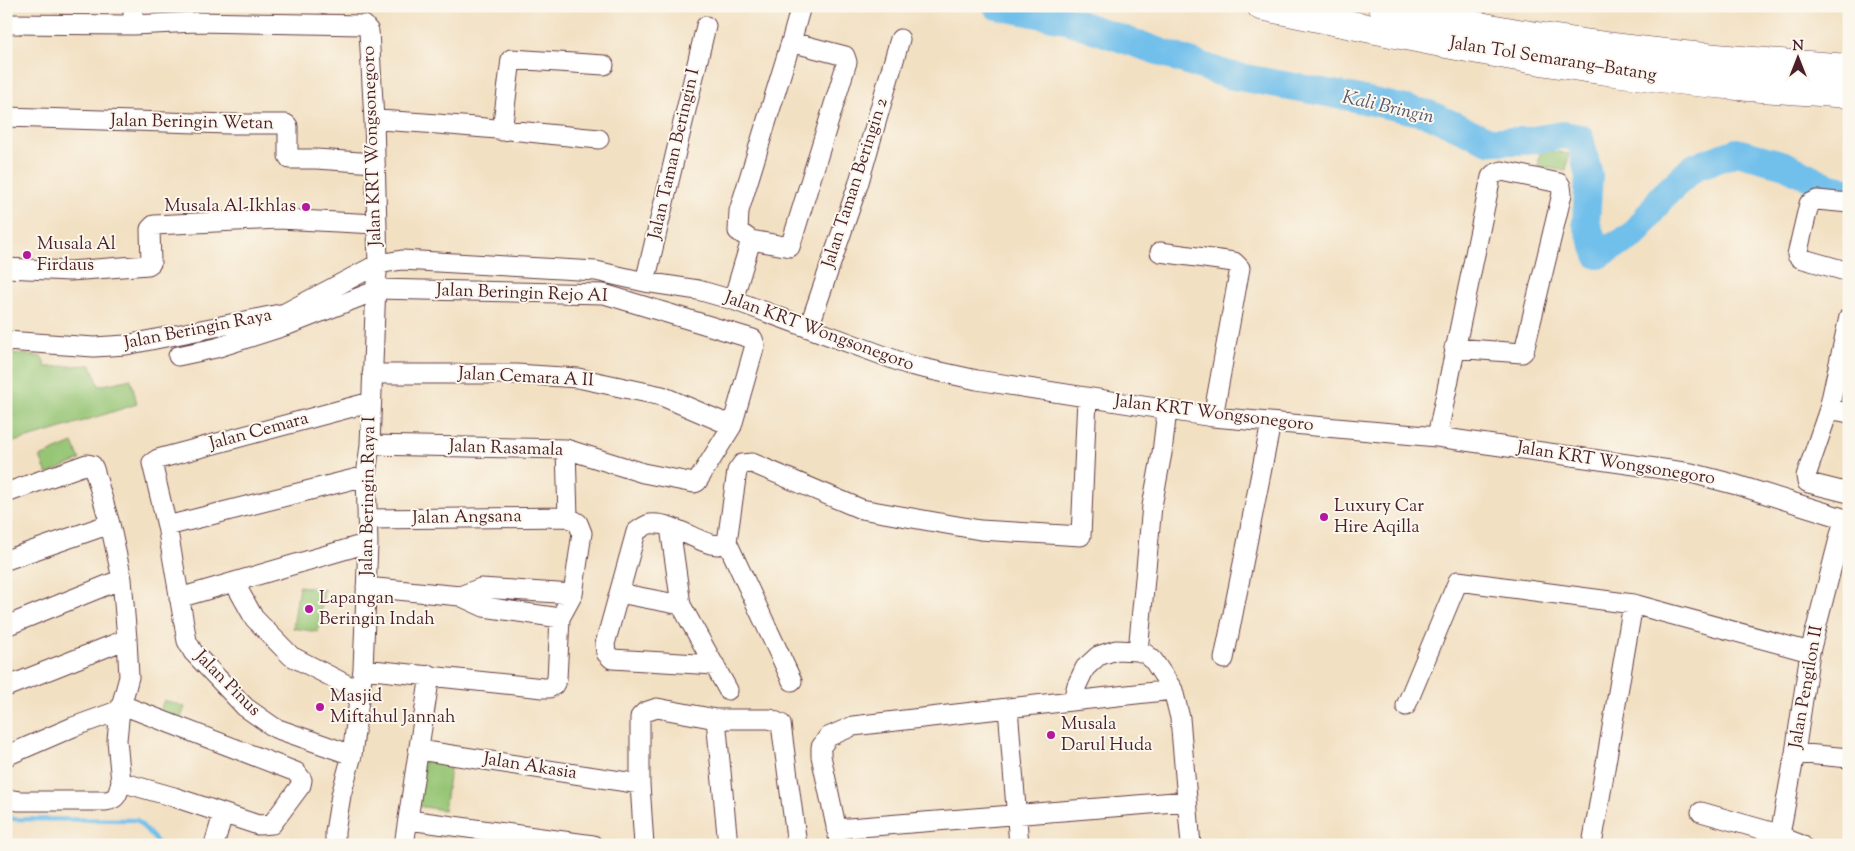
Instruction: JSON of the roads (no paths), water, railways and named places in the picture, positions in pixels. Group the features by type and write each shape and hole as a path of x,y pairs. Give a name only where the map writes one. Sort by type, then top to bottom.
{"highway":[{"name":"Jalan Tol Semarang–Batang","path":"1261,6 1482,50 1623,74 1849,94"},
{"name":"Jalan Tol Semarang–Batang","path":"1382,6 1502,30 1623,48 1769,63 1849,68"}],"street":[{"path":"792,42 845,56 847,62 790,247 751,240 738,231 739,211 792,42 801,6"},
{"name":"Jalan KRT Wongsonegoro","path":"6,24 196,14 364,25 368,31 374,120 378,264 402,260 596,271 645,282 698,290 733,300 910,366 977,380 1213,417 1437,437 1691,473 1737,485 1847,519"},
{"name":"Jalan Taman Beringin I","path":"645,282 706,26"},
{"name":"Jalan Taman Beringin 2","path":"809,327 858,185 900,39"},
{"path":"502,130 511,59 604,65"},
{"name":"Jalan Beringin Wetan","path":"6,117 286,124 288,126 288,156 290,159 375,163"},
{"path":"374,120 438,123 599,139"},
{"path":"1437,437 1454,348 1491,177 1502,171 1558,183 1561,186 1562,194 1524,351 1522,353 1454,348"},
{"path":"1849,204 1817,200 1809,204 1797,255 1800,258 1849,272"},
{"path":"6,268 70,271 148,265 151,263 150,229 154,225 279,219 376,224"},
{"path":"733,300 751,240"},
{"path":"1160,252 1234,262 1240,268 1213,417"},
{"name":"Jalan Beringin Raya I","path":"335,845 335,832 341,795 352,756 363,669 368,543 366,476 370,445 375,290 378,264"},
{"name":"Jalan Beringin Raya","path":"6,341 94,347 126,345 276,315 293,310 378,264"},
{"path":"178,356 216,348 288,325 375,290"},
{"name":"Jalan Beringin Rejo AI","path":"375,290 604,294 753,339 755,345 732,426"},
{"path":"1848,323 1829,409 1806,478 1809,483 1849,493"},
{"name":"Jalan Cemara A II","path":"372,374 516,374 578,378 662,396 732,426"},
{"path":"792,681 727,542 737,471 742,464 752,463 861,508 980,530 1081,536 1087,398"},
{"name":"Jalan Cemara","path":"152,467 152,463 158,459 371,402"},
{"path":"1829,409 1849,413"},
{"path":"1138,651 1152,506 1162,453 1167,410"},
{"path":"1224,659 1271,422"},
{"name":"Jalan Rasamala","path":"370,445 566,450 643,473 690,483 697,482 732,426"},
{"path":"363,669 543,688 554,686 557,679 560,618 574,594 582,534 578,523 568,517 566,450"},
{"path":"6,493 87,464 92,465 110,524 122,578 129,677 120,710 118,740 120,782 118,796 113,800 106,801 19,801 6,799"},
{"name":"Jalan Pinus","path":"152,467 167,526 187,641 193,652 245,707 275,728 352,756"},
{"path":"167,526 366,476"},
{"name":"Jalan Angsana","path":"367,519 568,517"},
{"name":"Jalan Pengilon II","path":"1782,835 1781,829 1795,753 1810,652 1847,519"},
{"path":"6,560 110,524"},
{"path":"715,665 612,660 606,653 604,644 636,532 652,524 670,527 711,544 718,545 727,542"},
{"path":"670,527 681,605 728,690"},
{"path":"179,598 368,543"},
{"path":"6,626 122,578"},
{"path":"1406,706 1458,581 1633,604 1810,652"},
{"path":"234,582 254,618 291,656 361,692"},
{"path":"366,588 460,596 484,607 560,618"},
{"path":"460,596 481,588 574,594"},
{"path":"619,593 681,605"},
{"path":"1592,845 1633,604"},
{"path":"6,687 127,639"},
{"path":"1073,700 1077,685 1085,668 1098,656 1116,650 1138,651 1146,654 1153,660 1173,690 1180,718 1191,845"},
{"path":"404,845 430,675"},
{"path":"1173,690 853,726 828,737 821,747 821,756 838,837 1017,814 1187,801"},
{"path":"6,756 120,710 130,708 296,772 302,780 301,785 272,824 258,825 174,797 120,782"},
{"path":"644,845 640,784 640,716 657,708 716,719 770,719 781,724 797,845"},
{"path":"1008,708 1019,845"},
{"path":"716,719 728,845"},
{"name":"Jalan Akasia","path":"419,750 640,784"},
{"path":"1795,753 1849,758"},
{"path":"1701,812 1782,835 1802,845"},
{"path":"214,845 223,814"},
{"path":"409,820 593,845"}],"waterway":[{"name":"Kali Bringin","path":"997,6 1064,19 1228,75 1350,97 1429,114 1489,141 1527,141 1563,135 1580,138 1589,176 1586,222 1598,255 1634,235 1662,197 1694,167 1737,152 1785,165 1827,186 1849,191"},
{"path":"6,815 13,819 137,820 160,845"}],"place":[{"name":"Musala Al-Ikhlas","path":"306,207"},
{"name":"Musala Al Firdaus","path":"27,255"},
{"name":"Luxury Car Hire Aqilla","path":"1324,517"},
{"name":"Lapangan Beringin Indah","path":"309,609"},
{"name":"Masjid Miftahul Jannah","path":"320,707"},
{"name":"Musala Darul Huda","path":"1051,735"}]}
